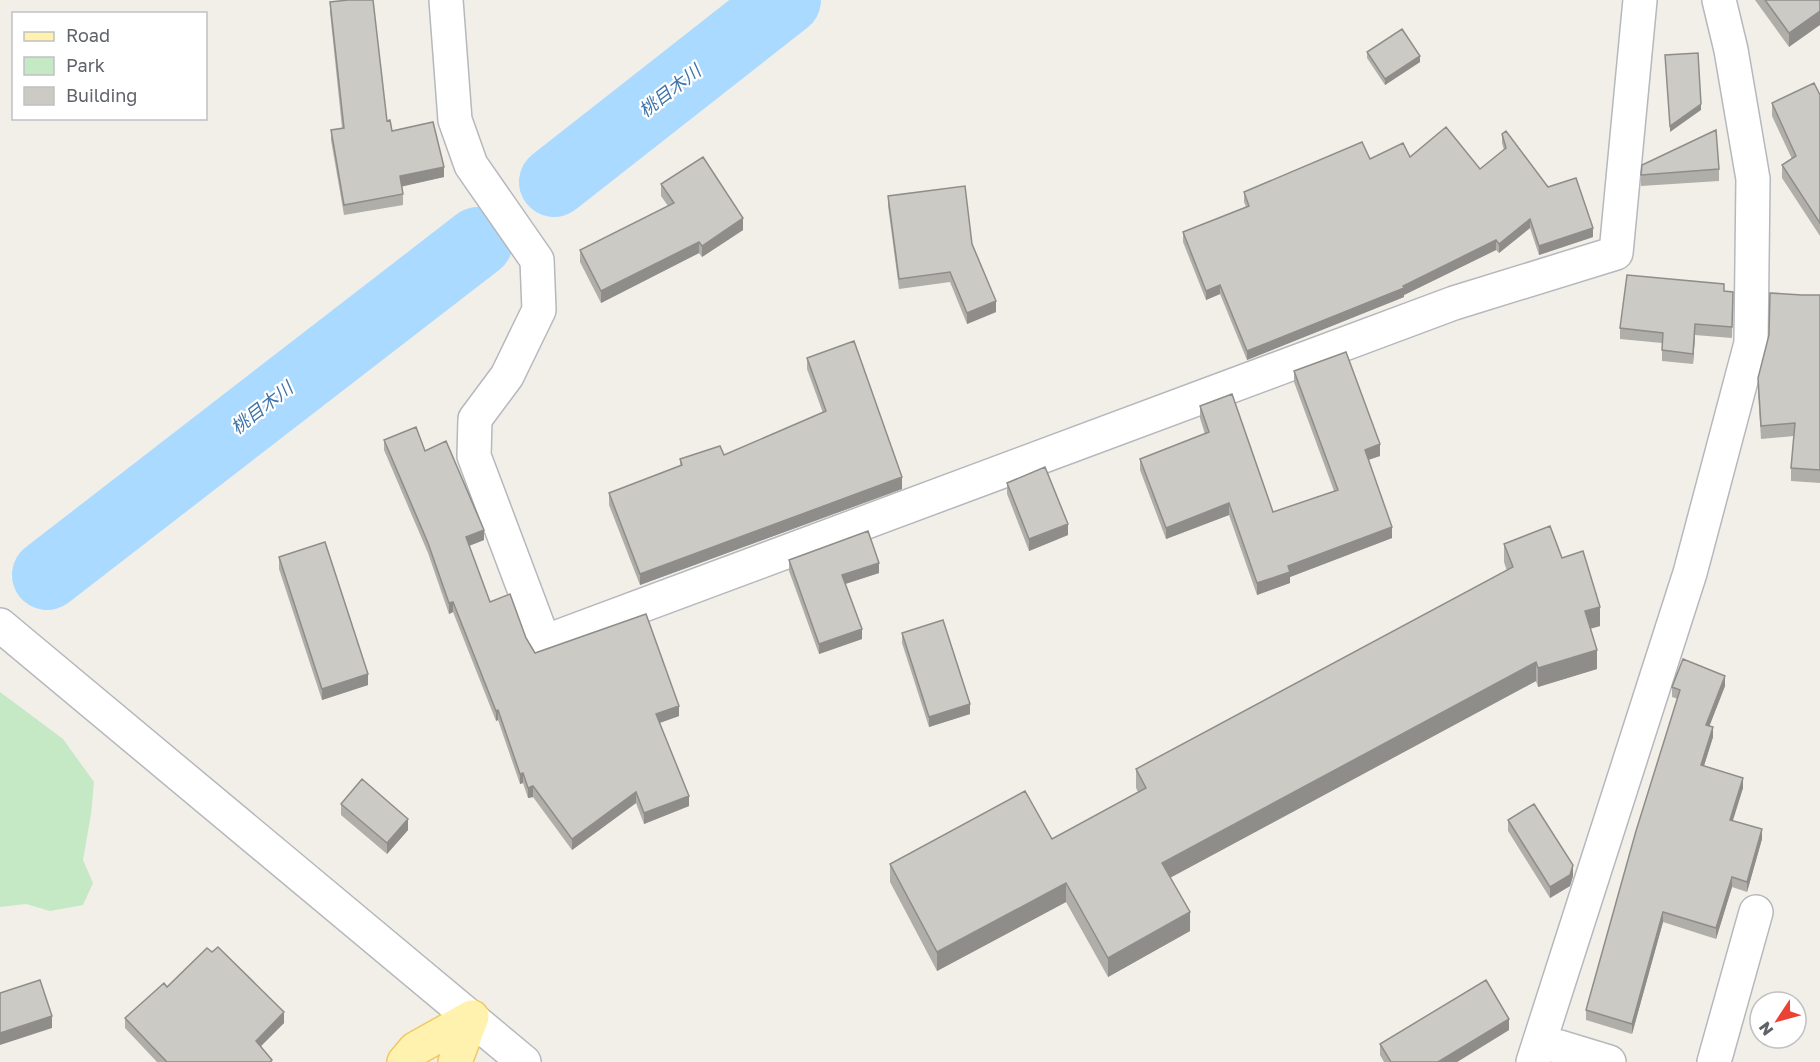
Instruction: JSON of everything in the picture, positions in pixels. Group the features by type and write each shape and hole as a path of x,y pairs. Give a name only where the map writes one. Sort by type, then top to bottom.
{"main road":[{"path":"404,1062 414,1049 472,1017"},
{"path":"455,1062 472,1017"}],"street":[{"path":"446,0 455,120 471,165 537,260 539,310 507,376 475,419 474,456 544,642 1443,307 1616,253 1640,0"},
{"path":"1609,1062 1537,1051 1690,573 1751,343 1753,179 1731,50 1719,0"},
{"path":"0,625 525,1062"},
{"path":"1714,1062 1756,912"}],"green space":[{"path":"0,692 63,739 94,782 83,860 93,883 83,905 50,911 26,904 0,907"}],"building":[{"path":"373,0 387,121 390,120 392,131 433,122 444,167 400,176 403,194 344,205 331,130 344,128 330,2"},
{"path":"1765,0 1820,0 1820,11 1789,33"},
{"path":"1402,29 1420,56 1385,79 1367,52"},
{"path":"1698,53 1701,104 1670,126 1665,55"},
{"path":"1814,83 1820,95 1820,223 1782,165 1796,156 1772,103"},
{"path":"1446,127 1480,169 1506,148 1502,134 1506,131 1548,187 1576,178 1593,228 1539,246 1530,219 1499,244 1496,240 1403,286 1404,288 1247,351 1220,285 1206,291 1183,232 1249,206 1244,192 1362,142 1370,159 1403,143 1410,157"},
{"path":"1716,130 1719,169 1641,175 1642,165"},
{"path":"703,157 743,218 702,246 699,242 601,291 580,250 674,203 661,184"},
{"path":"965,186 972,244 996,301 967,313 950,272 899,279 888,196"},
{"path":"1627,275 1724,284 1724,291 1733,292 1732,327 1695,324 1693,354 1662,350 1663,333 1620,328"},
{"path":"1770,293 1820,295 1820,470 1791,468 1795,423 1761,426 1758,378 1769,335"},
{"path":"854,341 902,477 640,574 609,493 682,465 680,459 720,446 724,455 826,411 807,358"},
{"path":"1346,352 1380,444 1365,450 1392,527 1288,566 1290,572 1257,583 1229,503 1166,528 1140,459 1209,432 1200,406 1232,394 1273,512 1338,490 1294,371"},
{"path":"416,427 425,451 446,441 484,530 466,537 490,602 510,594 526,638 535,653 646,614 679,706 656,714 689,796 644,813 636,792 572,839 533,786 528,788 523,773 520,774 498,710 496,711 453,602 449,603 428,543 384,440"},
{"path":"1045,467 1068,524 1029,539 1007,483"},
{"path":"1550,526 1562,558 1583,551 1600,607 1585,611 1597,650 1538,668 1536,662 1162,863 1190,912 1108,958 1066,883 937,952 890,864 1025,791 1052,839 1146,788 1136,769 1513,567 1504,544"},
{"path":"868,531 879,563 842,575 862,629 819,644 789,560"},
{"path":"325,542 368,674 322,689 279,557"},
{"path":"943,620 970,704 929,717 902,633"},
{"path":"1683,659 1725,676 1706,725 1713,727 1701,765 1743,778 1730,820 1762,829 1747,882 1732,877 1716,928 1663,912 1632,1024 1586,1010 1636,831 1680,690 1672,687"},
{"path":"362,779 408,819 387,843 341,804"},
{"path":"1534,804 1573,865 1570,875 1550,887 1508,820"},
{"path":"218,947 284,1012 256,1041 272,1060 270,1062 167,1062 125,1018 164,983 167,987 207,948 212,952"},
{"path":"40,980 52,1016 0,1033 0,993"},
{"path":"1486,980 1509,1019 1438,1062 1391,1062 1380,1044"}],"waterway":[{"name":"桃目木川","path":"554,182 786,0"},
{"name":"桃目木川","path":"47,575 478,242"}]}
